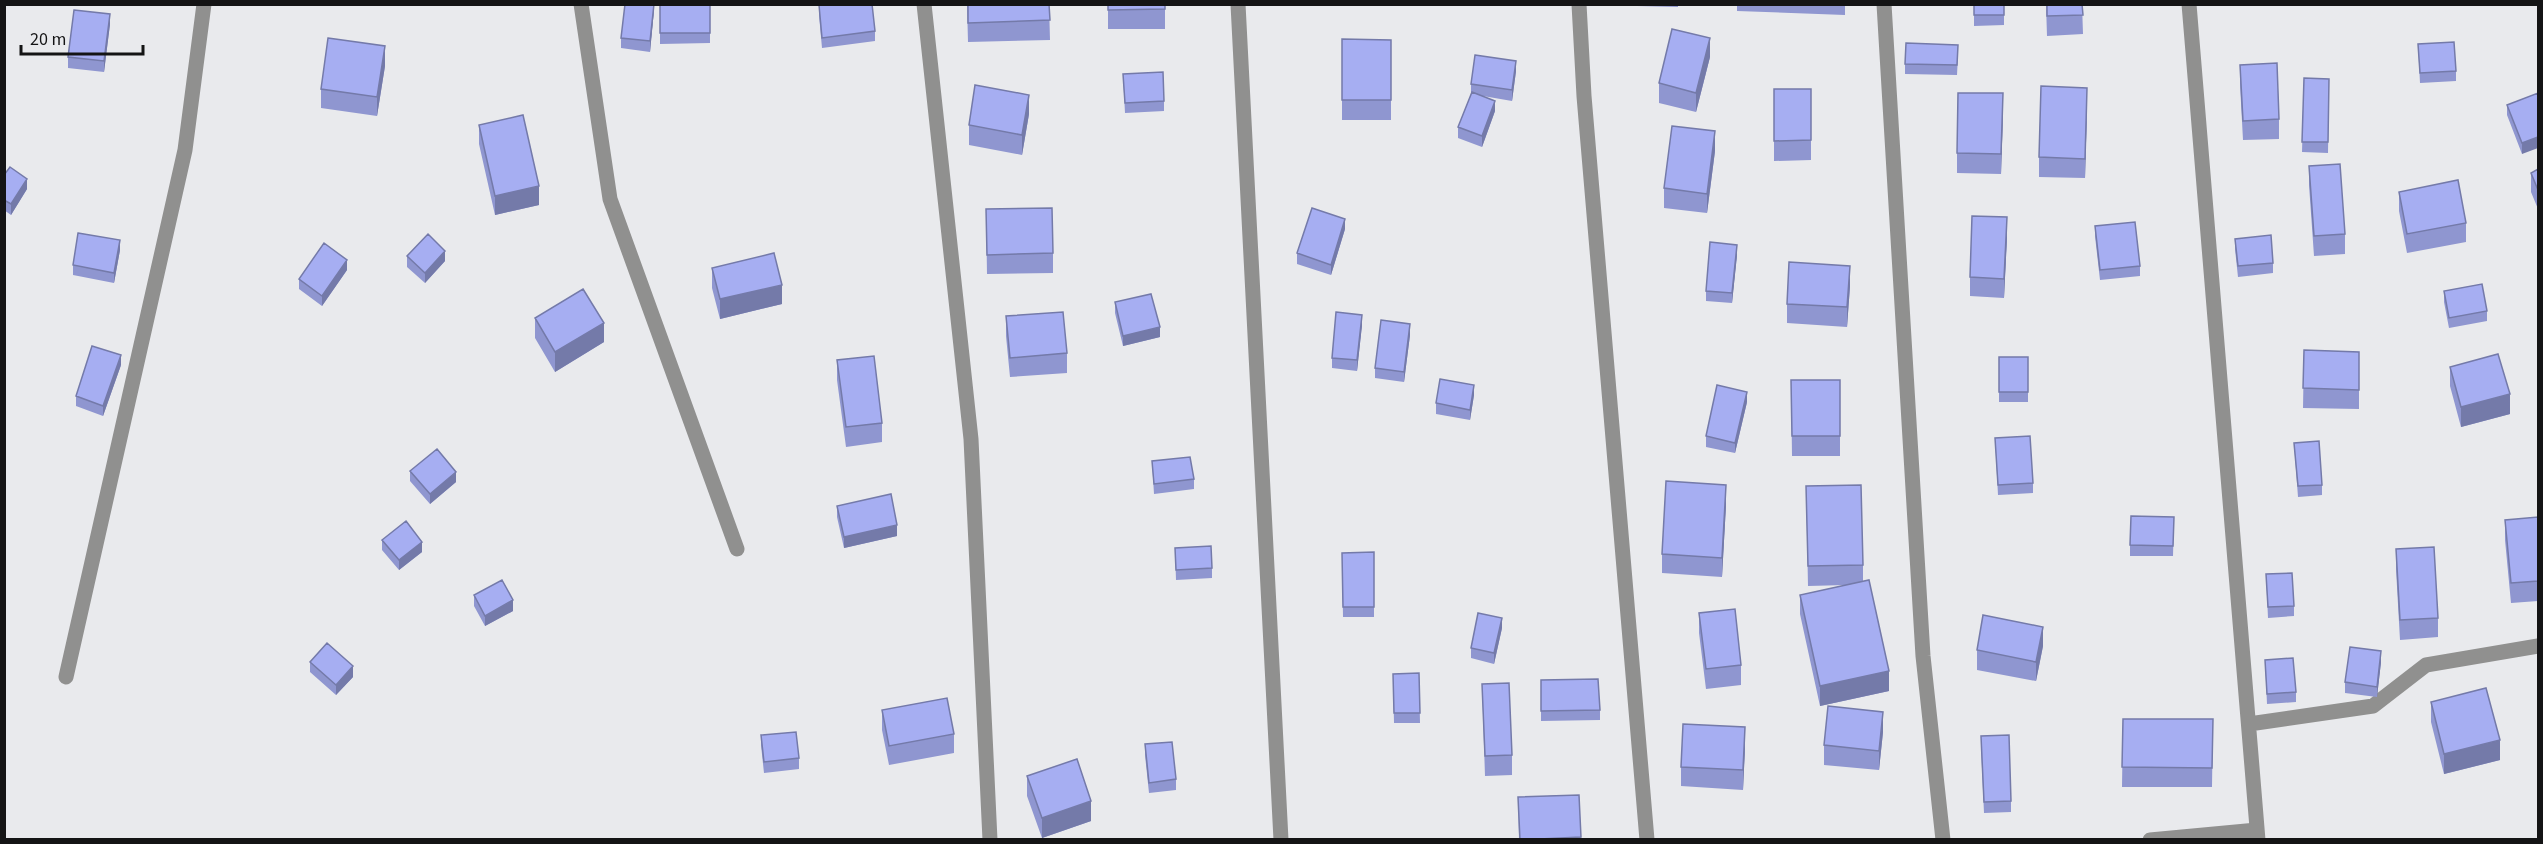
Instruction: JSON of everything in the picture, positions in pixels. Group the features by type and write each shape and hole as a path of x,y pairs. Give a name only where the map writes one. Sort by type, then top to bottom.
{"street":[{"path":"66,677 185,150 204,4"},
{"path":"581,4 610,199 737,549"},
{"path":"924,4 971,439 990,840"},
{"path":"1238,4 1281,840"},
{"path":"1579,4 1584,96 1647,840"},
{"path":"1884,4 1923,656 1942,840"},
{"path":"2150,840 2258,835 2189,4"},
{"path":"2249,724 2373,706 2426,665 2538,646"}],"building":[{"path":"625,4 654,4 650,41 621,38"},
{"path":"660,4 710,4 710,33 660,33"},
{"path":"872,4 875,31 822,38 819,5"},
{"path":"968,4 1049,4 1050,20 968,23"},
{"path":"1108,4 1165,4 1165,9 1108,10"},
{"path":"1974,4 2004,4 2004,15 1974,15"},
{"path":"2047,4 2082,4 2083,15 2047,16"},
{"path":"74,10 110,14 104,61 68,57"},
{"path":"1672,29 1710,38 1696,93 1659,83"},
{"path":"328,38 385,46 377,97 321,89"},
{"path":"1342,39 1391,40 1391,100 1342,100"},
{"path":"2454,42 2456,71 2420,73 2418,44"},
{"path":"1906,43 1958,45 1957,65 1905,64"},
{"path":"1475,55 1516,61 1512,90 1471,84"},
{"path":"2277,63 2279,119 2243,121 2240,65"},
{"path":"1163,72 1164,101 1125,103 1123,74"},
{"path":"2304,78 2329,79 2328,142 2302,142"},
{"path":"975,85 1029,95 1022,135 969,125"},
{"path":"2041,86 2087,88 2085,159 2039,157"},
{"path":"1774,89 1811,89 1811,140 1774,141"},
{"path":"1472,92 1495,101 1482,136 1458,127"},
{"path":"1958,93 2003,93 2001,154 1957,153"},
{"path":"2538,93 2538,137 2522,143 2507,105"},
{"path":"523,115 539,186 495,196 479,125"},
{"path":"1672,126 1715,131 1707,194 1664,188"},
{"path":"2340,164 2345,234 2314,236 2309,166"},
{"path":"10,167 27,179 11,204 4,200 4,175"},
{"path":"2538,169 2538,190 2531,173"},
{"path":"2458,180 2466,223 2407,234 2399,192"},
{"path":"1052,208 1053,253 987,255 986,209"},
{"path":"1312,208 1345,219 1331,265 1297,253"},
{"path":"1972,216 2007,217 2004,279 1970,277"},
{"path":"2135,222 2140,266 2100,270 2095,226"},
{"path":"78,233 120,240 114,273 73,265"},
{"path":"428,234 445,251 425,273 407,256"},
{"path":"2271,235 2273,263 2238,266 2235,239"},
{"path":"1710,242 1737,245 1732,293 1706,291"},
{"path":"324,243 347,260 322,296 299,279"},
{"path":"774,253 782,285 720,299 712,268"},
{"path":"1789,262 1850,266 1847,307 1787,304"},
{"path":"2482,284 2487,311 2449,318 2444,291"},
{"path":"583,289 604,323 555,352 535,318"},
{"path":"1151,294 1160,327 1123,336 1115,302"},
{"path":"1063,312 1067,353 1010,358 1006,316"},
{"path":"1336,312 1362,315 1357,360 1332,358"},
{"path":"1381,320 1410,324 1404,372 1375,368"},
{"path":"92,346 121,355 103,406 76,396"},
{"path":"2304,350 2359,352 2359,390 2303,388"},
{"path":"2498,354 2510,394 2461,407 2450,367"},
{"path":"874,356 882,423 846,427 837,360"},
{"path":"1999,357 2028,357 2028,392 1999,392"},
{"path":"1440,379 1474,385 1470,410 1436,403"},
{"path":"1791,380 1840,380 1840,436 1792,436"},
{"path":"1717,385 1747,392 1735,443 1706,436"},
{"path":"2030,436 2033,483 1998,485 1995,438"},
{"path":"2319,441 2322,485 2298,486 2294,443"},
{"path":"437,449 456,472 430,494 410,471"},
{"path":"1190,457 1194,479 1154,484 1152,461"},
{"path":"1666,481 1726,485 1722,558 1662,554"},
{"path":"1861,485 1863,565 1808,566 1806,486"},
{"path":"891,494 897,525 844,537 837,506"},
{"path":"2131,516 2174,517 2173,546 2130,545"},
{"path":"2538,517 2538,581 2511,583 2505,520"},
{"path":"406,521 422,542 399,560 382,540"},
{"path":"1211,546 1212,568 1176,570 1175,548"},
{"path":"2434,547 2438,618 2400,620 2396,549"},
{"path":"1374,552 1374,607 1343,607 1342,553"},
{"path":"2292,573 2294,606 2268,607 2266,574"},
{"path":"502,580 513,600 485,616 474,595"},
{"path":"1869,580 1889,671 1820,686 1800,595"},
{"path":"1735,609 1741,665 1706,669 1699,613"},
{"path":"1478,613 1502,618 1494,653 1471,648"},
{"path":"1983,615 2043,627 2036,662 1977,650"},
{"path":"327,643 353,666 336,685 310,662"},
{"path":"2350,647 2381,651 2377,687 2345,682"},
{"path":"2293,658 2296,692 2267,694 2265,660"},
{"path":"1419,673 1420,713 1394,713 1393,674"},
{"path":"1598,679 1600,710 1541,711 1541,680"},
{"path":"1509,683 1512,755 1485,756 1482,684"},
{"path":"2486,688 2500,740 2444,754 2431,702"},
{"path":"947,698 954,734 889,746 882,710"},
{"path":"1828,706 1883,712 1879,751 1824,745"},
{"path":"2123,719 2213,719 2212,768 2122,767"},
{"path":"1683,724 1745,727 1743,770 1681,767"},
{"path":"796,732 799,758 764,762 761,735"},
{"path":"2009,735 2011,801 1984,802 1981,736"},
{"path":"1172,742 1176,779 1149,783 1145,744"},
{"path":"1077,759 1091,801 1042,818 1027,776"},
{"path":"1579,795 1581,837 1520,840 1518,797"}]}
